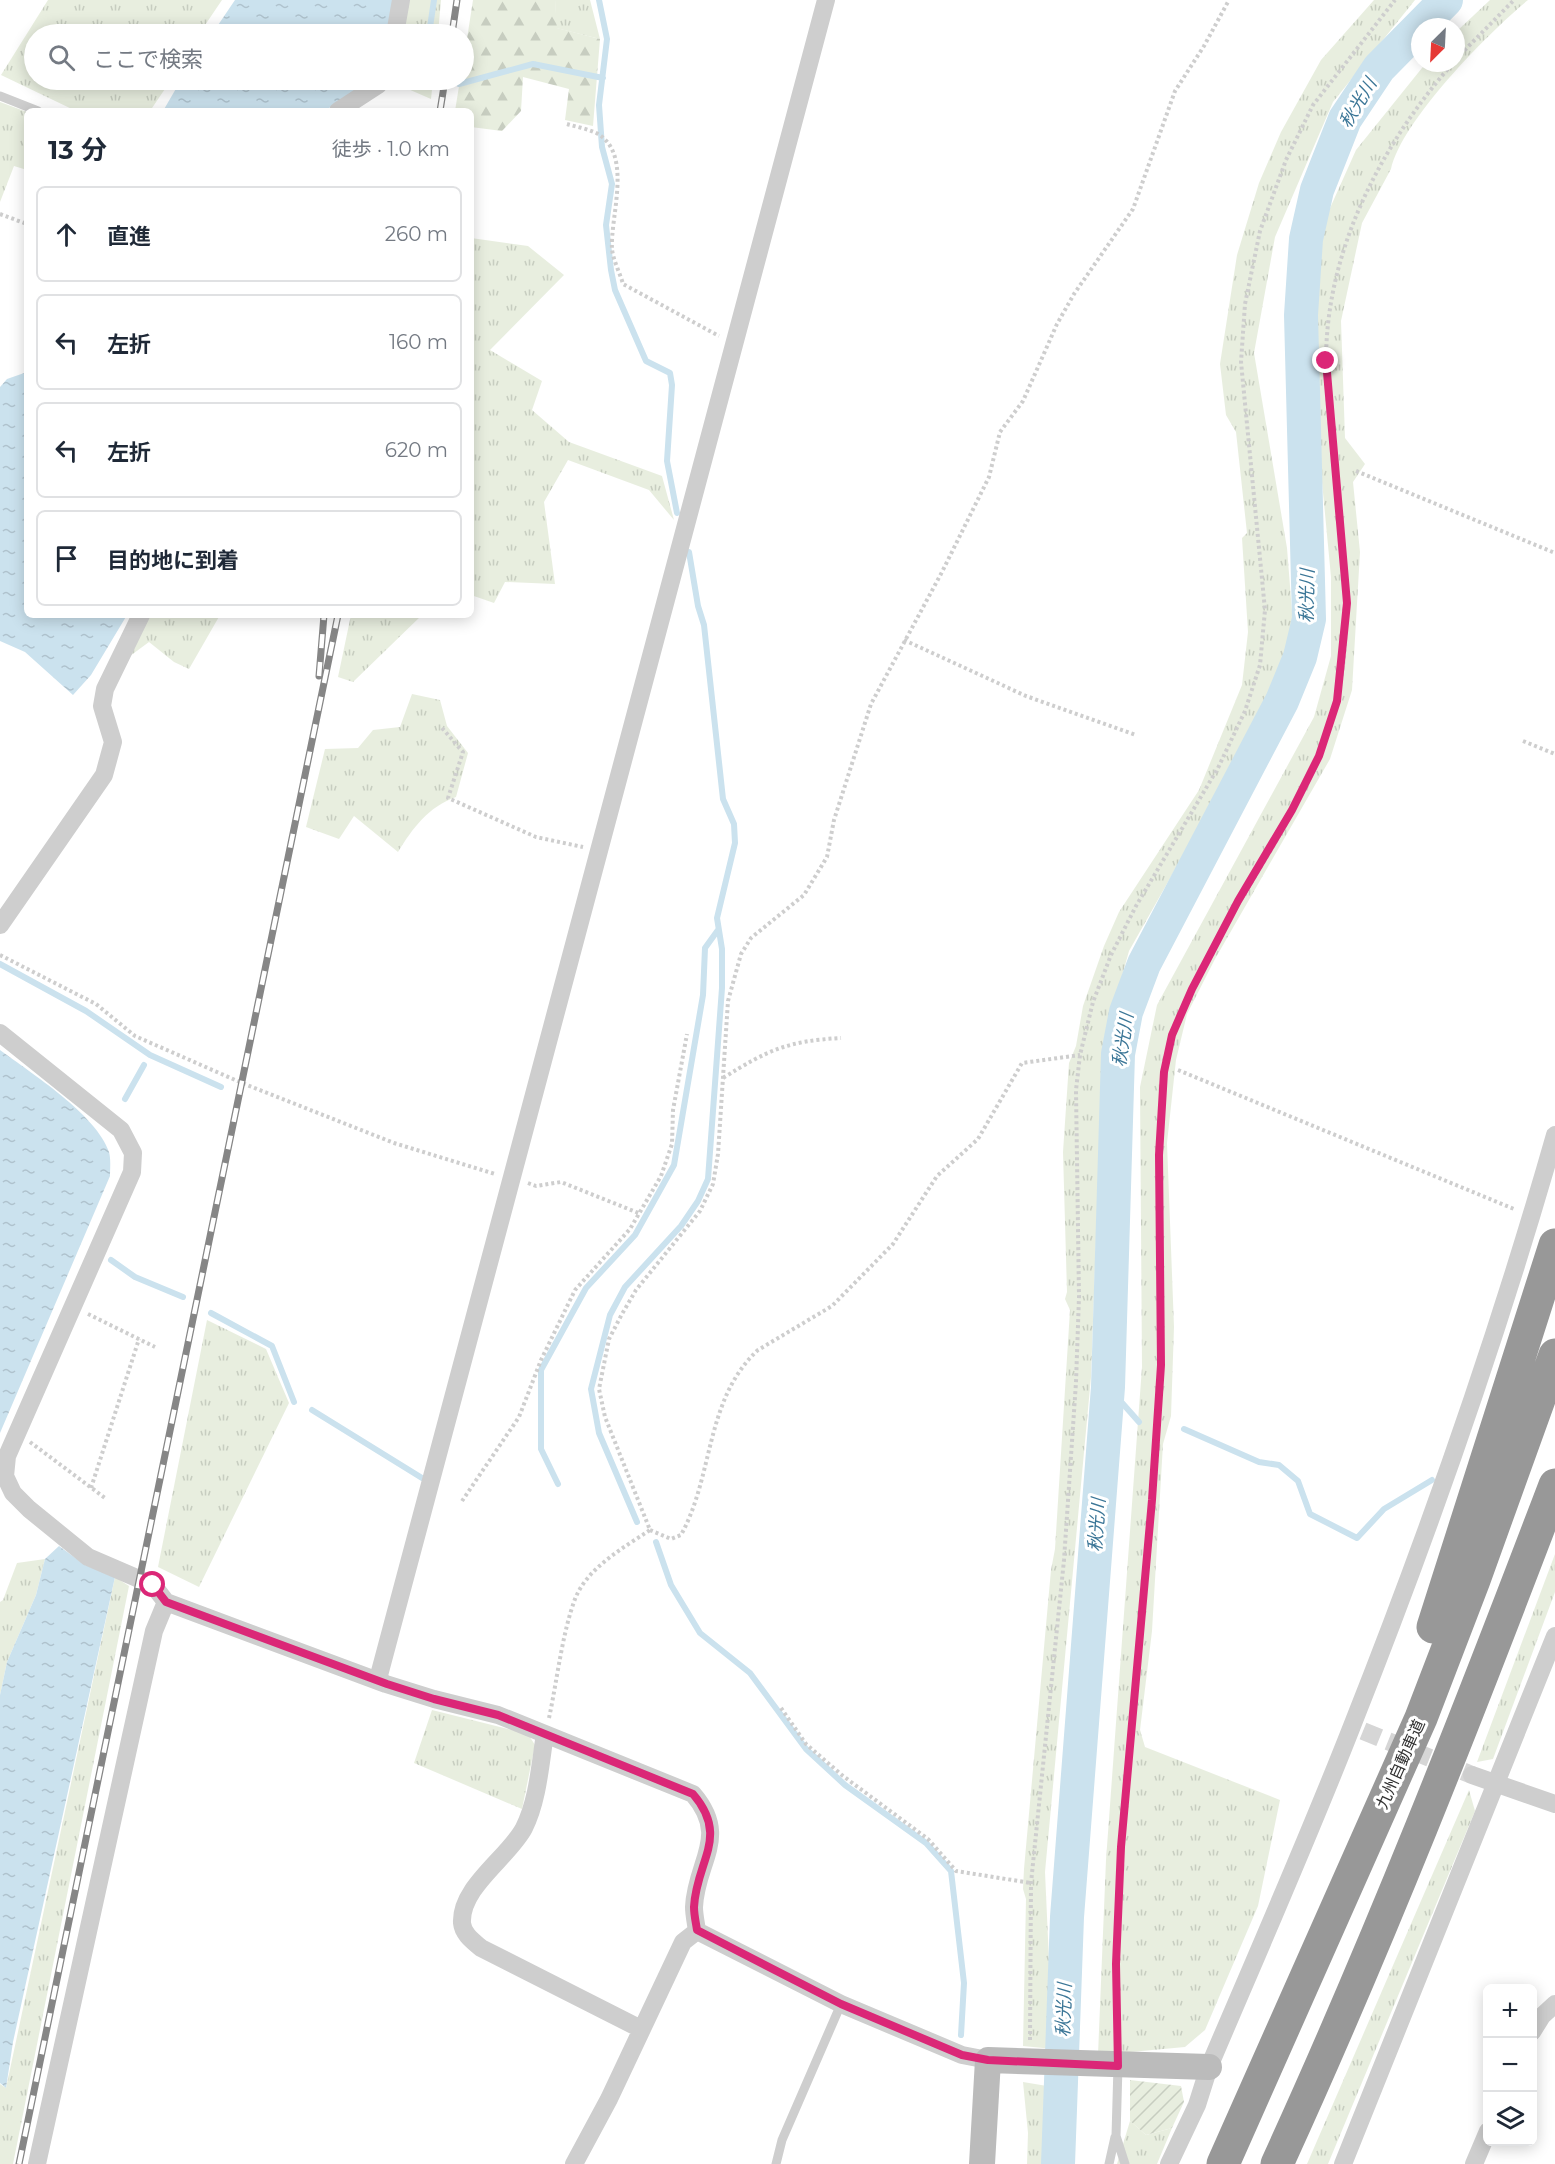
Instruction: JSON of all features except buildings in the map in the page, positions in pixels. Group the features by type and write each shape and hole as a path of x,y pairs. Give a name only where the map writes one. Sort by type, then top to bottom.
{"highway":[{"path":"1340,1901 1458,1556 1555,1245"},
{"name":"九州自動車道","path":"1223,2164 1420,1718 1474,1580 1555,1355"},
{"path":"1277,2164 1344,2017 1409,1863 1555,1485"}],"street":[{"path":"397,24 401,0"},
{"path":"378,1679 826,0"},
{"path":"343,108 372,90"},
{"path":"0,925 104,775 113,742 102,706 105,689 140,618"},
{"path":"0,1033 121,1131 133,1153 132,1172 7,1456 4,1476 13,1493 88,1557 153,1585 166,1602 434,1699 498,1715 693,1794 706,1809 712,1833 694,1907 697,1930"},
{"path":"1169,2164 1197,2105 1209,2067 1358,1729 1515,1274 1555,1135"},
{"path":"37,2164 154,1631 166,1602"},
{"path":"1343,2164 1555,1636"},
{"path":"545,1734 536,1790 523,1829 479,1882 467,1904 462,1923 466,1935 481,1948 571,1996 641,2029"},
{"path":"1472,1775 1555,1804"},
{"path":"697,1930 841,2004 962,2055 988,2060 1112,2066 1209,2067"},
{"path":"574,2164 609,2099 683,1942 697,1930"},
{"path":"1537,2025 1542,2016 1555,2004"},
{"path":"982,2164 988,2060"},
{"path":"1474,2164 1483,2143"}],"lane":[{"path":"0,96 30,108"},
{"path":"776,2164 782,2140 841,2004"},
{"path":"1112,2066 1116,2136 1125,2164"},
{"path":"1109,2164 1116,2136"}],"path":[{"path":"1080,1055 1022,1063 978,1139 937,1176 893,1244 832,1306 758,1350 749,1358 736,1375 722,1401 697,1500 681,1535 670,1539 650,1530 604,1417 599,1389 609,1339 622,1314 636,1290 700,1211 713,1184 718,1154 728,1001 741,954 751,938 804,896 827,856 834,820 871,704 942,572 989,477 1000,432 1023,400 1057,324 1074,294 1133,208 1175,91 1204,46 1228,0"},
{"path":"1035,2062 1031,1883 1072,1464 1079,1296 1076,1090 1080,1055 1093,1002 1111,955 1136,906 1218,768 1245,711 1260,665 1265,610 1241,362 1245,304 1260,231 1286,160 1312,105 1395,0"},
{"path":"1465,50 1514,0"},
{"path":"1112,2066 1121,1847 1152,1511 1161,1365 1159,1155 1164,1072 1172,1035 1192,989 1238,901 1292,810 1319,756 1337,701 1347,603 1326,361 1330,309 1340,262 1368,188 1391,144 1420,100 1445,72"},
{"path":"567,124 597,134 606,141 614,158 618,188 612,249 623,284 734,345"},
{"path":"0,214 24,223"},
{"path":"1356,471 1555,553"},
{"path":"904,640 1026,696 1136,735"},
{"path":"442,728 463,752 448,798 536,837 598,850"},
{"path":"1523,741 1555,754"},
{"path":"0,955 96,1004 135,1036 394,1143 536,1186 561,1182 641,1214"},
{"path":"462,1502 519,1417 534,1385 541,1360 575,1290 641,1214 661,1176 672,1144 673,1110 687,1034"},
{"path":"723,1078 762,1053 805,1040 841,1038"},
{"path":"1178,1070 1532,1216"},
{"path":"74,1307 155,1347"},
{"path":"91,1488 139,1339"},
{"path":"18,1432 105,1498"},
{"path":"545,1734 576,1598 588,1580 612,1555 650,1530"},
{"path":"781,1708 806,1744 843,1776 928,1839 956,1871 1031,1883"}],"green space":[{"path":"48,0 222,0 206,24 33,24"},
{"path":"409,0 441,0 439,24 404,24"},
{"path":"473,0 555,0 557,28 600,39 593,126 565,120 569,89 523,77 521,111 502,131 474,127 474,108 455,108 458,90 474,90 474,24 469,24"},
{"path":"555,0 590,0 600,39 556,28"},
{"path":"1374,0 1415,0 1333,102 1275,237 1254,353 1287,548 1293,624 1274,694 1129,951 1103,1044 1091,1377 1045,1872 1053,2049 1023,2046 1026,1899 1023,1889 1024,1869 1051,1570 1055,1549 1070,1310 1065,1299 1067,1292 1063,1152 1069,1063 1076,1046 1083,1006 1104,946 1119,912 1199,790 1242,685 1248,632 1242,538 1247,533 1236,432 1226,415 1220,364 1237,255 1259,183 1281,132 1321,60"},
{"path":"1490,0 1528,0 1465,60 1465,24"},
{"path":"24,38 24,86 1,75"},
{"path":"1419,72 1454,72 1412,126 1398,149 1391,169 1362,223 1341,321 1345,438 1365,464 1353,482 1360,552 1352,690 1330,759 1215,959 1187,1014 1176,1060 1167,1143 1174,1327 1171,1416 1163,1444 1152,1631 1140,1730 1145,1747 1280,1800 1258,1906 1205,2030 1185,2047 1098,2055 1106,1860 1142,1367 1140,1087 1157,1005 1314,717 1331,656 1331,577 1308,334 1318,235 1356,150"},
{"path":"32,90 164,90 152,108 70,108"},
{"path":"410,90 432,90 431,99"},
{"path":"0,102 24,111 24,169 14,166 0,202"},
{"path":"474,238 528,246 564,275 490,350 542,381 532,410 569,442 662,476 674,520 649,490 568,460 544,502 555,584 505,582 494,603 474,596"},
{"path":"147,618 218,618 189,669 174,662 149,642 130,656"},
{"path":"350,618 419,618 353,682 338,677"},
{"path":"412,694 440,700 447,726 468,753 456,797 429,812 398,852 354,816 339,839 306,827 325,749 358,748 373,730 400,727"},
{"path":"207,1320 266,1349 289,1403 199,1587 158,1567"},
{"path":"1555,1554 1555,1592 1493,1759 1477,1762"},
{"path":"45,1559 36,1595 7,1662 0,1695 0,1602 3,1600 17,1563"},
{"path":"115,1577 129,1586 13,2164 0,2164 0,2084 6,2088"},
{"path":"432,1710 528,1734 535,1745 522,1809 414,1763"},
{"path":"1469,1790 1475,1811 1328,2164 1307,2164"},
{"path":"1130,2080 1181,2086 1184,2102 1172,2128 1146,2135 1130,2121"},
{"path":"1023,2082 1047,2086 1043,2164 1027,2164 1028,2133"},
{"path":"1130,2121 1146,2135 1172,2128 1157,2164 1117,2164"}],"water":[{"path":"235,0 396,0 390,24 219,24"},
{"path":"175,90 359,90 329,108 165,108"},
{"path":"24,373 24,618 125,618 91,675 73,695 25,652 0,641 0,387 7,379"},
{"path":"0,1050 62,1096 91,1124 109,1152 110,1176 0,1433"},
{"path":"59,1546 85,1565 115,1577 13,2042 6,2088 0,2083 0,1695 7,1662 36,1595 45,1559"}],"waterway":[{"path":"430,24 434,0"},
{"path":"599,0 607,39 599,105 602,147 612,184 606,225 611,270 615,290 646,361 670,373 672,385 667,461 677,513"},
{"name":"秋光川","path":"1058,2164 1067,1917 1108,1387 1118,1054 1126,1012 1144,964 1282,701 1300,657 1309,619 1301,315 1306,239 1317,190 1345,119 1379,68 1446,0"},
{"path":"474,80 533,64 603,78"},
{"path":"637,1522 599,1433 591,1389 610,1315 625,1287 681,1226 698,1201 708,1179 722,988 722,949 717,918 735,843 734,824 723,799 704,625 698,606 689,552"},
{"path":"558,1484 541,1449 541,1370 586,1288 635,1235 674,1165 703,995 705,948 718,930"},
{"path":"0,964 86,1011 150,1055 221,1087"},
{"path":"125,1099 144,1065"},
{"path":"111,1260 135,1277 183,1297"},
{"path":"211,1313 272,1346 294,1402"},
{"path":"1108,1387 1139,1422"},
{"path":"312,1410 422,1478"},
{"path":"1184,1429 1259,1462 1279,1465 1298,1481 1310,1514 1357,1538 1384,1509 1432,1480"},
{"path":"656,1542 671,1585 700,1633 750,1673 806,1749 845,1785 926,1843 951,1871 964,1983 961,2035"}],"tunnel":[{"path":"1363,1731 1472,1775"}],"railway":[{"path":"453,24 457,0"},
{"path":"440,108 443,90"},
{"path":"319,676 324,618"},
{"path":"19,2164 337,618"}],"route":[{"path":"153,1585 166,1602 387,1684 434,1699 498,1715 693,1794 706,1809 712,1833 694,1907 697,1930 841,2004 962,2055 988,2060 1118,2066 1116,1964 1121,1847 1127,1764 1139,1660 1161,1365 1159,1155 1164,1072 1172,1035 1192,989 1238,901 1292,810 1319,756 1337,701 1347,603 1326,361"}]}
